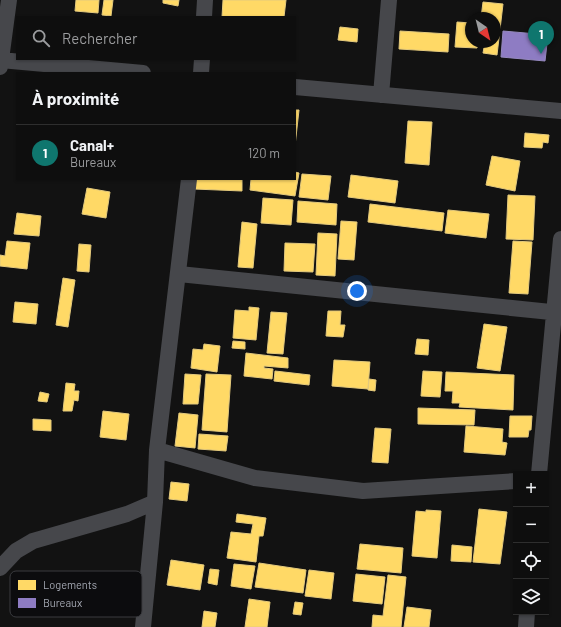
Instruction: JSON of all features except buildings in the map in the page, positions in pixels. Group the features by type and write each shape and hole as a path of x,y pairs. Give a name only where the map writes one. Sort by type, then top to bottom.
{"street":[{"path":"9,0 0,62 130,72"},
{"path":"204,16 205,0"},
{"path":"381,95 389,0"},
{"path":"201,72 202,60"},
{"path":"296,87 561,111"},
{"path":"143,627 155,502 157,450 179,274 189,180"},
{"path":"539,471 557,313 561,239"},
{"path":"179,274 557,313"},
{"path":"157,450 255,478 363,491 513,482"},
{"path":"0,568 16,551 33,541 127,514 155,502"},
{"path":"526,627 527,615"}],"place":[{"name":"Canal+","path":"541,54"}]}
